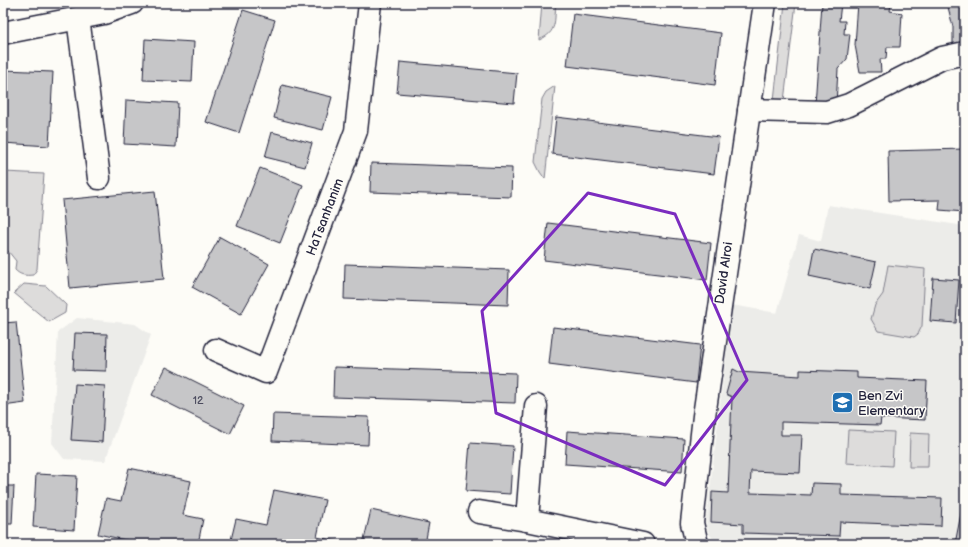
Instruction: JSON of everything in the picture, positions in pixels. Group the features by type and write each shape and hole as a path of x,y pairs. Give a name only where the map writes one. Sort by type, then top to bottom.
{"street":[{"path":"3,33 104,13 132,3"},
{"name":"HaTsanhanim","path":"216,350 266,372 356,131 370,3"},
{"name":"David Alroi","path":"697,544 692,523 704,416 765,3"},
{"path":"78,18 98,178"},
{"path":"749,110 827,112 849,105 942,58 965,53"},
{"path":"527,520 536,406"},
{"path":"479,512 527,520 643,544"}],"highlighted area":[{"path":"588,193 675,214 747,380 665,485 496,413 482,311"}],"shaded area":[{"path":"542,3 556,3 555,21 552,30 545,37 539,40"},
{"path":"785,3 796,3 784,101 774,100"},
{"path":"555,86 545,179 535,162 542,99 546,92"},
{"path":"5,172 44,174 37,269 33,275 23,275 17,272 15,270 16,261 8,251 3,251 3,197"},
{"name":"Ben Zvi Elementary","path":"828,205 965,226 965,544 718,544 709,534 706,522 732,305 777,313 799,235 821,241"},
{"path":"888,265 925,269 922,326 918,334 914,337 878,331 871,319 875,305 883,294"},
{"path":"24,284 46,286 66,305 65,313 49,322 14,293"},
{"path":"77,318 135,324 151,335 105,461 64,459 52,443 58,332"},
{"path":"848,430 894,432 892,466 846,463"},
{"path":"910,433 929,434 928,467 909,467"}],"building":[{"path":"822,3 841,3 839,21 845,21 844,34 850,34 847,59 838,69 836,105 815,105"},
{"path":"858,3 891,4 890,11 902,13 900,47 887,47 886,59 880,59 881,72 860,72 855,45"},
{"path":"947,3 965,3 965,46 953,45 953,27"},
{"path":"243,10 275,20 239,133 206,122"},
{"path":"573,14 721,33 715,85 567,66"},
{"path":"145,39 194,42 192,82 143,80"},
{"path":"400,62 517,73 514,103 397,93"},
{"path":"3,70 53,72 49,146 3,143"},
{"path":"282,85 332,97 323,130 274,118"},
{"path":"126,100 178,103 176,147 124,144"},
{"path":"556,117 719,137 714,174 552,154"},
{"path":"272,132 312,143 305,167 265,157"},
{"path":"965,149 965,212 939,210 940,200 889,201 888,151"},
{"path":"371,163 512,168 511,197 370,192"},
{"path":"260,168 303,185 280,243 237,226"},
{"path":"155,191 164,279 70,288 62,200"},
{"path":"548,223 711,243 707,280 544,260"},
{"path":"220,237 269,264 241,314 192,287"},
{"path":"814,249 876,262 870,289 809,276"},
{"path":"345,264 509,270 508,305 344,299"},
{"path":"933,278 959,280 956,323 930,321"},
{"path":"16,322 25,403 3,406 3,323"},
{"path":"553,327 700,345 696,383 549,364"},
{"path":"75,333 107,334 106,371 73,370"},
{"path":"166,367 244,406 230,434 152,395"},
{"path":"334,367 516,373 515,403 333,397"},
{"path":"733,369 739,372 800,376 800,370 857,372 857,378 927,381 925,420 881,418 880,425 781,422 781,435 802,435 800,473 751,471 750,493 811,495 812,483 841,484 841,495 942,498 941,526 840,522 839,536 743,533 743,524 711,522 712,492 728,493 732,397 726,394"},
{"path":"75,384 105,386 102,442 71,440"},
{"path":"273,414 369,417 368,445 272,441"},
{"path":"567,431 684,439 682,472 565,464"},
{"path":"470,443 513,446 510,494 466,491"},
{"path":"129,468 191,481 183,515 203,519 198,544 144,544 98,534 106,498 121,501"},
{"path":"36,474 77,476 74,530 33,527"},
{"path":"3,486 14,486 12,524 3,524"},
{"path":"274,490 325,500 317,537 351,544 230,544 236,519 266,525"},
{"path":"965,493 965,544 955,544"},
{"path":"371,510 429,523 425,544 363,544"}],"place":[{"name":"Ben Zvi Elementary","path":"843,403"}]}
